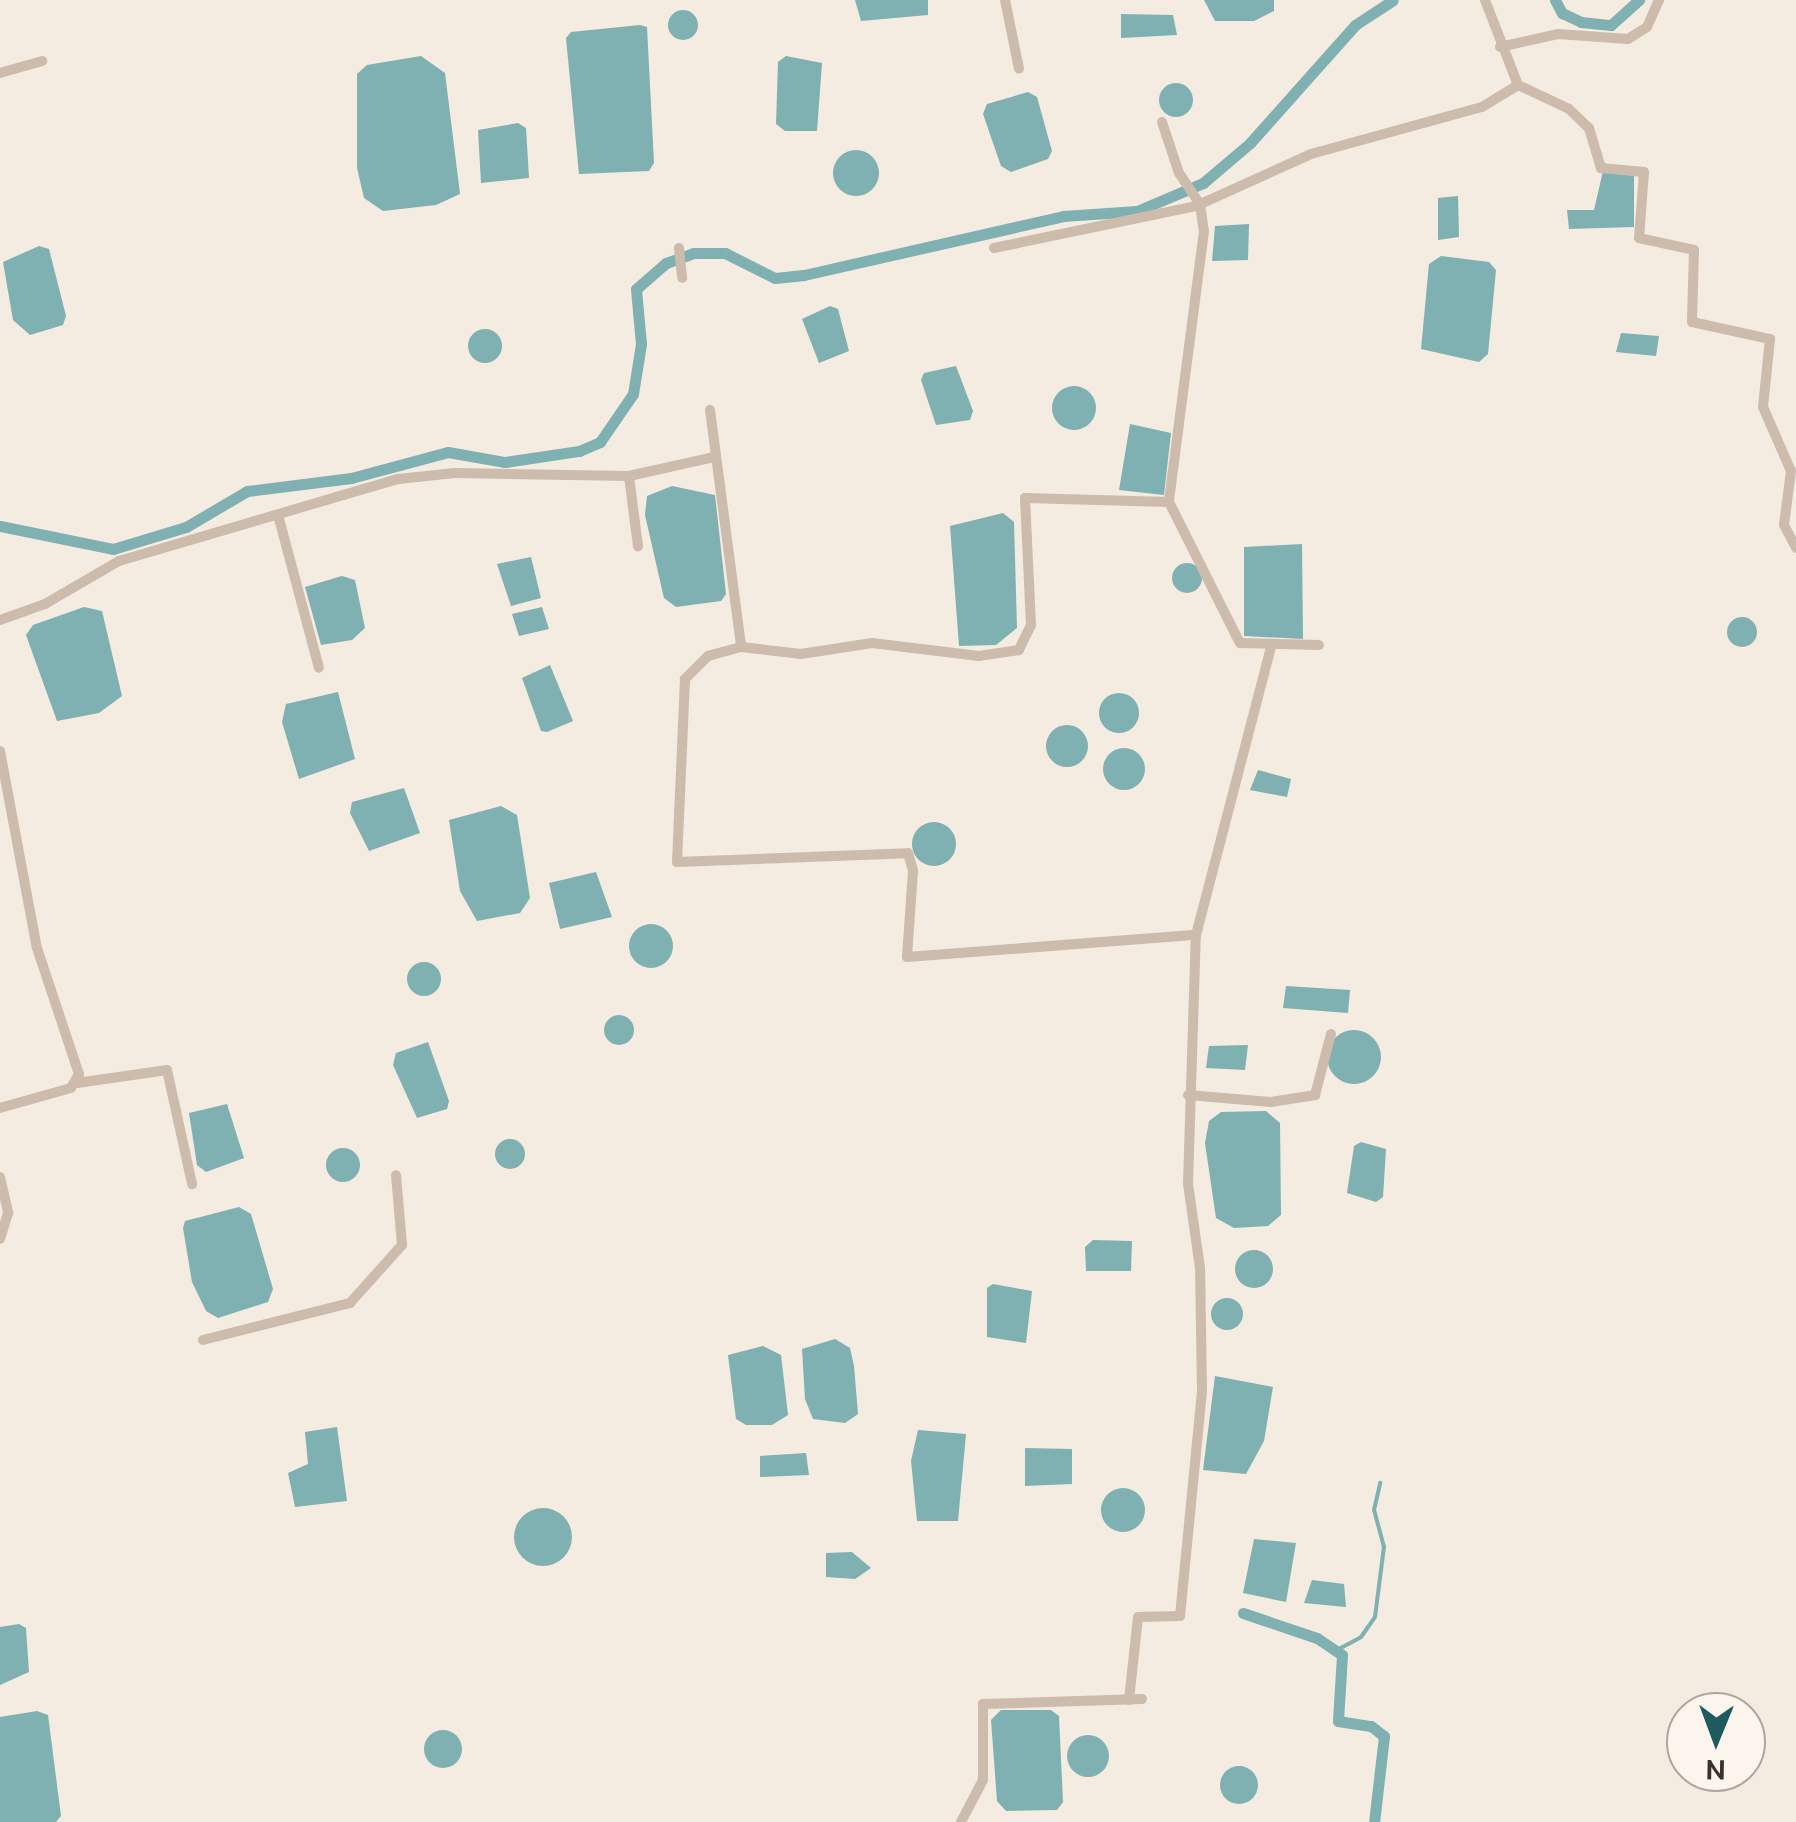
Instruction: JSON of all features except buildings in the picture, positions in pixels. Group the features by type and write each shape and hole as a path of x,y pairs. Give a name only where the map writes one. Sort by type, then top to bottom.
{"street":[{"path":"1004,0 1020,69"},
{"path":"1485,0 1500,47 1518,85 1568,109 1589,128 1601,168 1644,172 1640,238 1694,250 1692,322 1770,339 1763,408 1791,471 1784,526 1796,548"},
{"path":"1500,47 1540,35 1628,40 1647,27 1659,0"},
{"path":"0,72 42,60"},
{"path":"994,248 1198,200 1311,154 1482,107 1518,85"},
{"path":"1162,122 1184,181 1198,200 1204,249 1169,502 1240,643 1319,645"},
{"path":"679,248 682,278"},
{"path":"710,410 740,647"},
{"path":"0,620 45,604 119,561 417,477 629,476 715,457"},
{"path":"629,476 638,546"},
{"path":"1169,502 1025,498 1031,624 1019,650 979,656 872,643 801,654 740,647 708,656 685,679 677,862 908,853 913,871 907,957 1196,935"},
{"path":"278,515 319,668"},
{"path":"1130,1700 1138,1617 1180,1616 1196,1476 1200,1268 1188,1184 1188,1096 1196,935 1272,644"},
{"path":"0,752 16,861 77,1083"},
{"path":"1188,1096 1270,1102 1315,1095 1331,1034"},
{"path":"0,1108 77,1083 167,1070 192,1184"},
{"path":"203,1340 350,1303 402,1245 396,1175"},
{"path":"0,1177 8,1213 0,1239"},
{"path":"961,1822 983,1780 982,1704 1142,1700"}],"water":[{"path":"855,0 928,0 928,15 861,21"},
{"path":"1204,0 1274,0 1274,11 1254,21 1215,21"},
{"path":"683,10 697,19 698,25 689,39 683,40 669,31 668,25 677,11"},
{"path":"1121,14 1173,15 1177,35 1121,38"},
{"path":"647,27 654,163 649,171 579,174 566,38 571,32"},
{"path":"421,56 445,73 460,194 436,205 383,211 364,198 357,168 357,74 367,65"},
{"path":"786,56 822,63 817,131 785,131 776,124 778,62"},
{"path":"1176,83 1188,88 1193,100 1188,112 1176,117 1164,112 1159,100 1164,88"},
{"path":"1028,92 1037,97 1052,151 1048,159 1011,172 1001,166 983,114 987,104"},
{"path":"518,123 526,128 529,178 481,183 478,130"},
{"path":"856,150 872,157 879,173 872,189 856,196 840,189 833,173 840,157"},
{"path":"1603,171 1634,176 1634,227 1569,229 1567,210 1594,210"},
{"path":"1458,196 1459,237 1438,240 1438,198"},
{"path":"1249,224 1248,260 1212,261 1215,226"},
{"path":"39,246 49,249 66,316 63,325 30,335 13,320 3,262"},
{"path":"1441,256 1489,262 1496,270 1488,354 1479,362 1421,349 1429,264"},
{"path":"830,306 838,309 849,351 819,363 802,319"},
{"path":"485,329 497,334 502,346 497,358 485,363 473,358 468,346 473,334"},
{"path":"1621,333 1659,336 1656,356 1616,352"},
{"path":"956,366 973,411 970,420 936,425 921,380 924,373"},
{"path":"1074,386 1090,392 1096,408 1090,424 1074,430 1058,424 1052,408 1058,392"},
{"path":"1130,424 1171,433 1164,495 1119,490"},
{"path":"672,486 715,495 726,594 721,601 676,607 664,598 645,515 647,496"},
{"path":"1003,513 1014,522 1017,628 996,645 959,646 950,526"},
{"path":"1302,544 1303,639 1244,636 1244,547"},
{"path":"531,557 541,598 511,606 497,564"},
{"path":"1187,563 1201,572 1202,578 1193,592 1187,593 1173,584 1172,578 1181,564"},
{"path":"342,576 355,580 365,628 352,640 321,645 305,587"},
{"path":"84,607 102,611 122,696 99,713 57,721 26,635 33,625"},
{"path":"542,607 549,629 519,636 512,614"},
{"path":"1742,617 1752,622 1757,632 1752,642 1742,647 1732,642 1727,632 1732,622"},
{"path":"550,665 573,721 547,732 541,731 522,678"},
{"path":"338,692 355,759 299,779 282,722 286,704"},
{"path":"1119,693 1133,699 1139,713 1133,727 1119,733 1105,727 1099,713 1105,699"},
{"path":"1067,725 1082,731 1088,746 1082,761 1067,767 1052,761 1046,746 1052,731"},
{"path":"1124,748 1139,754 1145,769 1139,784 1124,790 1109,784 1103,769 1109,754"},
{"path":"1258,770 1291,779 1287,797 1250,790"},
{"path":"404,788 420,833 369,851 350,813 352,802"},
{"path":"501,806 517,815 530,898 520,913 477,921 460,891 449,820"},
{"path":"934,822 950,828 956,844 950,860 934,866 918,860 912,844 918,828"},
{"path":"596,872 612,917 560,929 549,883"},
{"path":"651,924 666,931 673,946 666,961 651,968 636,961 629,946 636,931"},
{"path":"424,962 436,967 441,979 436,991 424,996 412,991 407,979 412,967"},
{"path":"1286,986 1350,990 1348,1013 1283,1008"},
{"path":"619,1015 633,1024 634,1030 625,1044 619,1045 605,1036 604,1030 613,1016"},
{"path":"1354,1030 1373,1038 1381,1057 1373,1076 1354,1084 1335,1076 1327,1057 1335,1038"},
{"path":"428,1042 449,1101 447,1109 417,1118 393,1065 396,1053"},
{"path":"1248,1045 1245,1070 1206,1068 1209,1046"},
{"path":"227,1104 244,1158 206,1172 197,1165 189,1113"},
{"path":"1266,1111 1280,1123 1281,1215 1268,1226 1234,1228 1216,1218 1205,1143 1209,1121 1221,1112"},
{"path":"510,1139 520,1144 525,1154 520,1164 510,1169 500,1164 495,1154 500,1144"},
{"path":"1361,1142 1386,1149 1383,1197 1376,1202 1347,1193 1354,1146"},
{"path":"343,1148 355,1153 360,1165 355,1177 343,1182 331,1177 326,1165 331,1153"},
{"path":"239,1207 251,1214 273,1289 268,1302 218,1318 206,1311 192,1282 183,1228 185,1221"},
{"path":"1093,1240 1132,1241 1131,1271 1086,1271 1085,1247"},
{"path":"1254,1250 1268,1255 1273,1269 1268,1283 1254,1288 1240,1283 1235,1269 1240,1255"},
{"path":"993,1284 1032,1291 1026,1343 987,1337 987,1288"},
{"path":"1227,1298 1239,1302 1243,1314 1239,1326 1227,1330 1215,1326 1211,1314 1215,1302"},
{"path":"835,1339 850,1348 854,1366 858,1414 845,1423 813,1419 805,1399 802,1349"},
{"path":"763,1346 781,1355 788,1415 772,1425 746,1425 736,1419 728,1355"},
{"path":"1215,1376 1273,1387 1264,1441 1246,1474 1203,1470"},
{"path":"337,1427 347,1501 295,1507 288,1473 308,1464 305,1432"},
{"path":"918,1430 966,1434 958,1521 917,1521 911,1461"},
{"path":"1025,1448 1072,1449 1072,1484 1025,1486"},
{"path":"806,1453 809,1475 760,1477 760,1456"},
{"path":"1123,1488 1139,1494 1145,1510 1139,1526 1123,1532 1107,1526 1101,1510 1107,1494"},
{"path":"543,1508 563,1517 572,1537 563,1557 543,1566 523,1557 514,1537 523,1517"},
{"path":"1254,1539 1296,1543 1286,1602 1243,1593"},
{"path":"852,1552 871,1568 855,1579 826,1577 826,1553"},
{"path":"1312,1580 1344,1584 1346,1607 1304,1603"},
{"path":"19,1624 26,1628 29,1672 0,1685 0,1627"},
{"path":"1001,1710 1051,1710 1059,1716 1063,1802 1057,1810 1006,1811 997,1801 991,1720"},
{"path":"37,1711 48,1715 61,1816 56,1822 0,1822 0,1717"},
{"path":"443,1730 457,1735 462,1749 457,1763 443,1768 429,1763 424,1749 429,1735"},
{"path":"1088,1735 1103,1741 1109,1756 1103,1771 1088,1777 1073,1771 1067,1756 1073,1741"},
{"path":"1239,1766 1252,1772 1258,1785 1252,1798 1239,1804 1226,1798 1220,1785 1226,1772"}],"waterway":[{"path":"0,526 113,549 186,527 247,491 351,478 448,452 505,462 579,451 600,442 633,394 641,344 636,289 666,263 693,253 725,253 775,278 804,275 1063,216 1137,211 1203,183 1250,143 1355,25 1393,0"},
{"path":"1555,0 1562,13 1581,22 1611,25 1639,0"},
{"path":"1337,1650 1361,1637 1375,1617 1384,1547 1374,1510 1380,1483"},
{"path":"1243,1613 1317,1638 1342,1655 1338,1721 1371,1726 1384,1736 1374,1822"}]}
